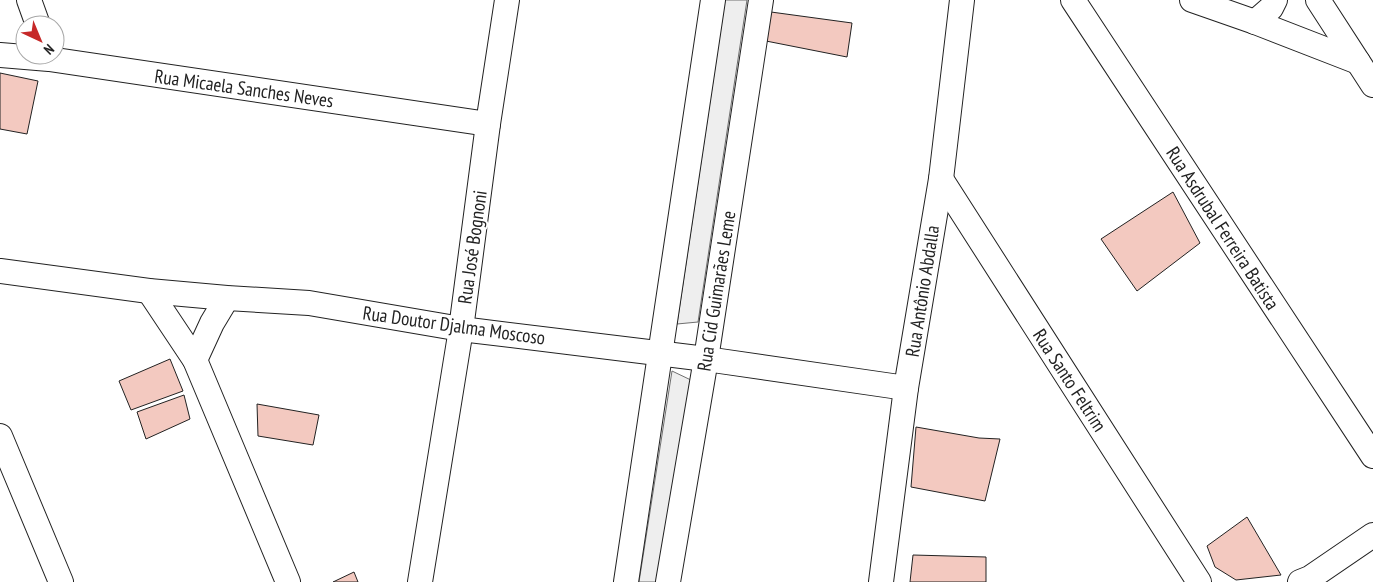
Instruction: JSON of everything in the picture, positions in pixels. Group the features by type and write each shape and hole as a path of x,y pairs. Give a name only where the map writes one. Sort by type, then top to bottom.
{"street":[{"path":"29,0 34,15"},
{"name":"Rua José Bognoni","path":"420,582 461,329 488,124 507,0"},
{"path":"626,582 713,0"},
{"name":"Rua Cid Guimarães Leme","path":"668,582 706,359 760,0"},
{"name":"Rua Antônio Abdalla","path":"881,582 906,388 941,179 962,0"},
{"name":"Rua Asdrubal Ferreira Batista","path":"1073,0 1373,456"},
{"path":"1192,0 1358,62"},
{"path":"1255,22 1270,8 1275,0"},
{"path":"1318,0 1373,84"},
{"name":"Rua Micaela Sanches Neves","path":"0,55 15,56"},
{"name":"Rua Micaela Sanches Neves","path":"65,59 488,124"},
{"name":"Rua Santo Feltrim","path":"941,179 1200,582"},
{"name":"Rua Doutor Djalma Moscoso","path":"0,271 149,290 228,298 309,303 461,329 706,359 906,388"},
{"path":"149,290 194,360 288,582"},
{"path":"194,360 212,322 228,298"},
{"path":"0,436 54,580"},
{"path":"1300,582 1310,578 1373,535"}],"shaded area":[{"path":"725,0 747,0 698,322 677,324"},
{"path":"672,371 693,381 657,582 639,582"}],"building":[{"path":"771,12 852,23 847,57 766,41"},
{"path":"0,73 38,81 27,134 0,129"},
{"path":"1173,192 1200,243 1137,291 1101,239"},
{"path":"170,359 183,391 131,410 119,381"},
{"path":"184,395 190,419 146,439 137,412"},
{"path":"257,404 319,415 313,445 258,436"},
{"path":"916,427 979,438 1000,439 985,501 911,487"},
{"path":"1247,517 1281,575 1236,580 1215,567 1207,546"},
{"path":"913,555 986,557 986,582 910,582"},
{"path":"354,572 358,582 333,582"}]}
